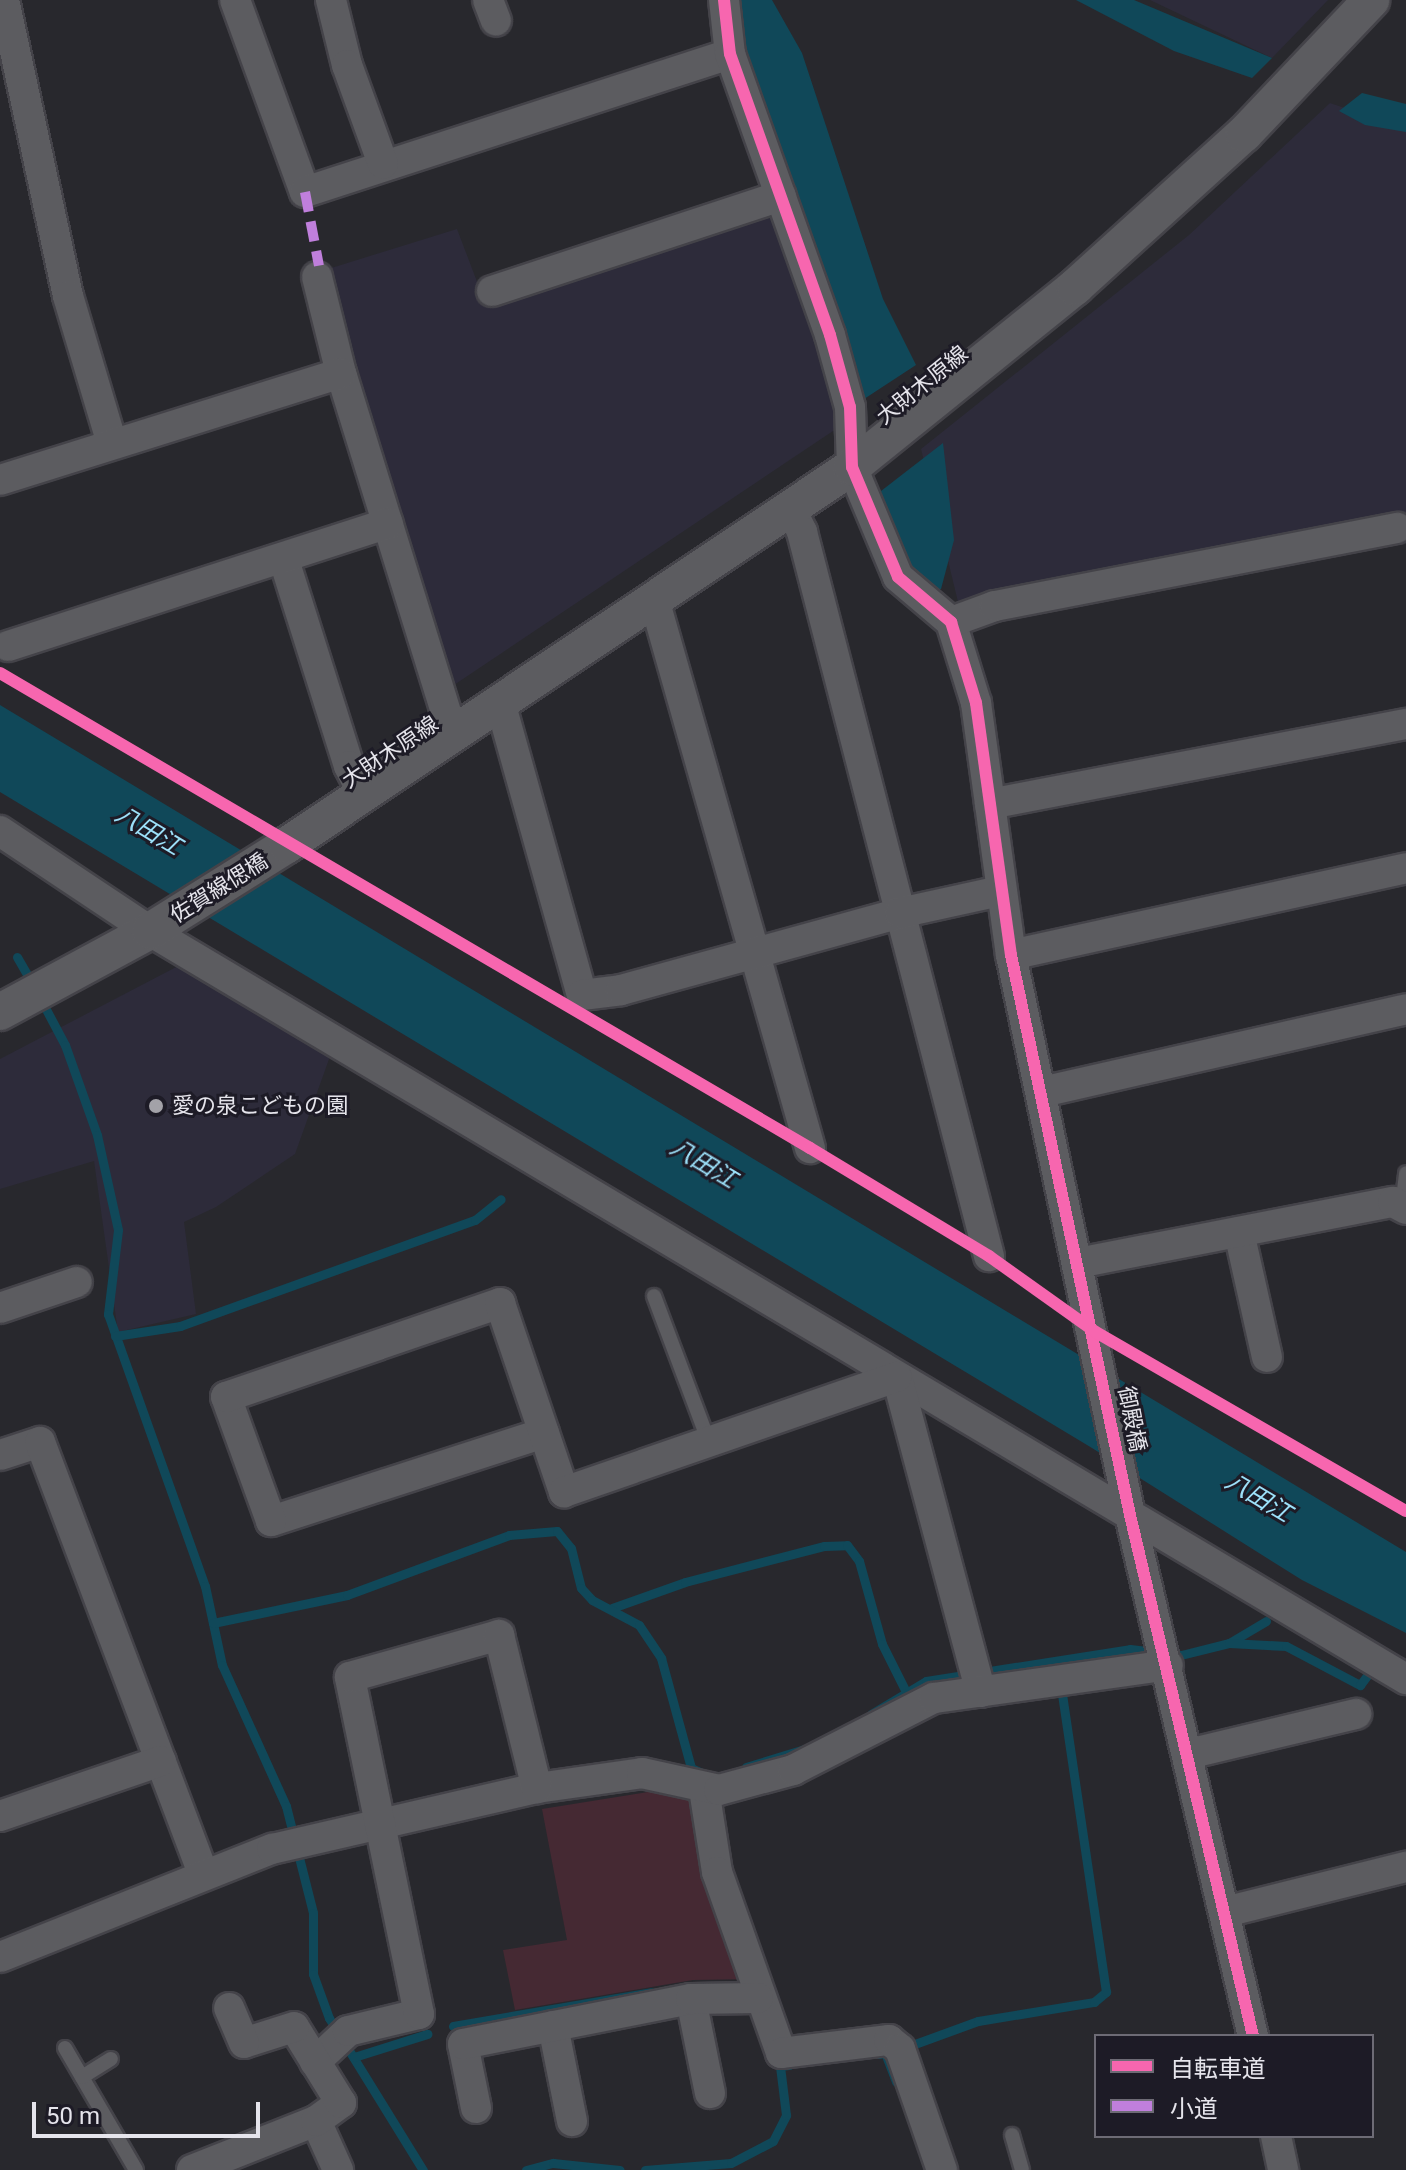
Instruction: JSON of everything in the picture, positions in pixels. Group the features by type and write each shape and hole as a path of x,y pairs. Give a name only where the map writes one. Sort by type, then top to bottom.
{"street":[{"path":"4,0 68,296 112,444"},
{"path":"235,0 305,192 383,164 730,54"},
{"path":"331,0 347,65 383,164"},
{"path":"724,0 730,54 781,196 850,407 852,467 898,577 951,622 995,606 1398,528"},
{"name":"大財木原線","path":"287,845 852,467 1075,287 1244,134 1371,0"},
{"path":"492,291 781,196"},
{"path":"317,277 341,373 453,734"},
{"path":"0,480 341,373"},
{"path":"790,508 802,532 989,1256"},
{"path":"8,646 284,560 388,523"},
{"path":"284,560 349,766 363,794"},
{"path":"654,599 810,1148"},
{"name":"御殿橋","path":"951,622 976,703 1011,955 1094,1331 1130,1515 1253,2034"},
{"path":"500,702 582,995 757,953 900,913 1000,891"},
{"path":"990,804 1406,724"},
{"path":"0,831 150,931 1406,1679"},
{"name":"佐賀線偲橋","path":"150,931 287,845"},
{"path":"1011,955 1406,868"},
{"path":"0,1012 150,931"},
{"path":"1042,1092 1406,1009"},
{"path":"1078,1263 1393,1202 1404,1208"},
{"path":"1239,1232 1267,1357"},
{"path":"0,1308 77,1282"},
{"path":"544,1433 271,1521 226,1397 500,1303 564,1492 897,1377"},
{"path":"897,1377 979,1679"},
{"path":"0,1455 40,1442 203,1874"},
{"path":"476,2108 463,2044 419,2014 350,1677 499,1635 537,1788"},
{"path":"0,1957 203,1874 296,1844 537,1788 642,1773 677,1777 712,1790 793,1770 934,1698 979,1679 1165,1653"},
{"path":"1188,1754 1356,1714"},
{"path":"0,1816 161,1761"},
{"path":"712,1790 717,1872 758,1998 781,2053 889,2040 900,2049 942,2170"},
{"path":"1225,1912 1406,1867"},
{"path":"463,2044 691,1999 758,1998"},
{"path":"691,1999 710,2093"},
{"path":"229,2008 244,2043 294,2027 333,2046 419,2014"},
{"path":"553,2026 572,2121"},
{"path":"204,2168 316,2121 341,2103 333,2046"},
{"path":"316,2121 338,2170"},
{"path":"1276,2138 1283,2170"}],"lane":[{"path":"1404,1208 1406,1173"},
{"path":"654,1296 709,1442"},
{"path":"65,2048 136,2170"},
{"path":"82,2077 111,2059"},
{"path":"1012,2135 1022,2170"}],"shaded area":[{"path":"1150,0 1328,0 1272,58"},
{"path":"1330,103 1406,129 1406,512 959,606 921,449 1189,235"},
{"path":"775,209 845,423 448,689 375,456 328,269 457,229 484,300"},
{"name":"愛の泉こどもの園","path":"182,964 333,1048 295,1154 216,1207 184,1222 196,1314 118,1332 94,1161 0,1189 0,1059"},
{"path":"673,1788 711,1798 755,1979 693,1980 515,2010 503,1950 567,1940 542,1809"}],"water":[{"path":"735,0 772,0 802,53 883,299 916,365 861,401 852,361 753,81"},
{"path":"1076,0 1134,0 1272,58 1252,78 1174,51"},
{"path":"1362,93 1406,104 1406,132 1365,125 1339,111"},
{"path":"943,443 954,540 941,589 931,590 904,563 885,524 881,491"},
{"name":"八田江","path":"0,705 1406,1552 1406,1633 1302,1580 1092,1448 0,792"}],"waterway":[{"path":"17,957 33,985"},
{"path":"40,998 65,1045 97,1135 118,1230 108,1314 205,1586 222,1665 286,1806 313,1913 313,1974 329,2018 423,2170"},
{"path":"115,1336 180,1326 475,1220 501,1199"},
{"path":"213,1623 347,1595 509,1535 557,1531 571,1548 581,1588 592,1600 639,1625 661,1658 691,1768 702,1773"},
{"path":"612,1608 685,1582 824,1546 847,1545 859,1561 882,1644 907,1694"},
{"path":"1229,1643 1266,1621"},
{"path":"871,1714 926,1681 1130,1649 1181,1655 1229,1643 1286,1646 1360,1685 1369,1673"},
{"path":"912,2045 978,2021 1094,2002 1106,1992 1062,1694"},
{"path":"746,1767 805,1749"},
{"path":"453,2026 651,1992"},
{"path":"354,2057 427,2034"},
{"path":"879,2054 885,2053 896,2082"},
{"path":"645,2170 731,2163 773,2141 786,2115 780,2066 789,2065"},
{"path":"526,2170 553,2163 620,2170"}],"marked path":[{"path":"305,192 319,266"}],"cycle path":[{"path":"724,0 730,54 830,335 850,407 852,467 898,577 951,622 976,703 1011,955 1130,1515 1253,2034"},
{"path":"0,673 810,1148 989,1256 1094,1331 1406,1511"}],"place":[{"name":"愛の泉こどもの園","path":"156,1106"}]}
